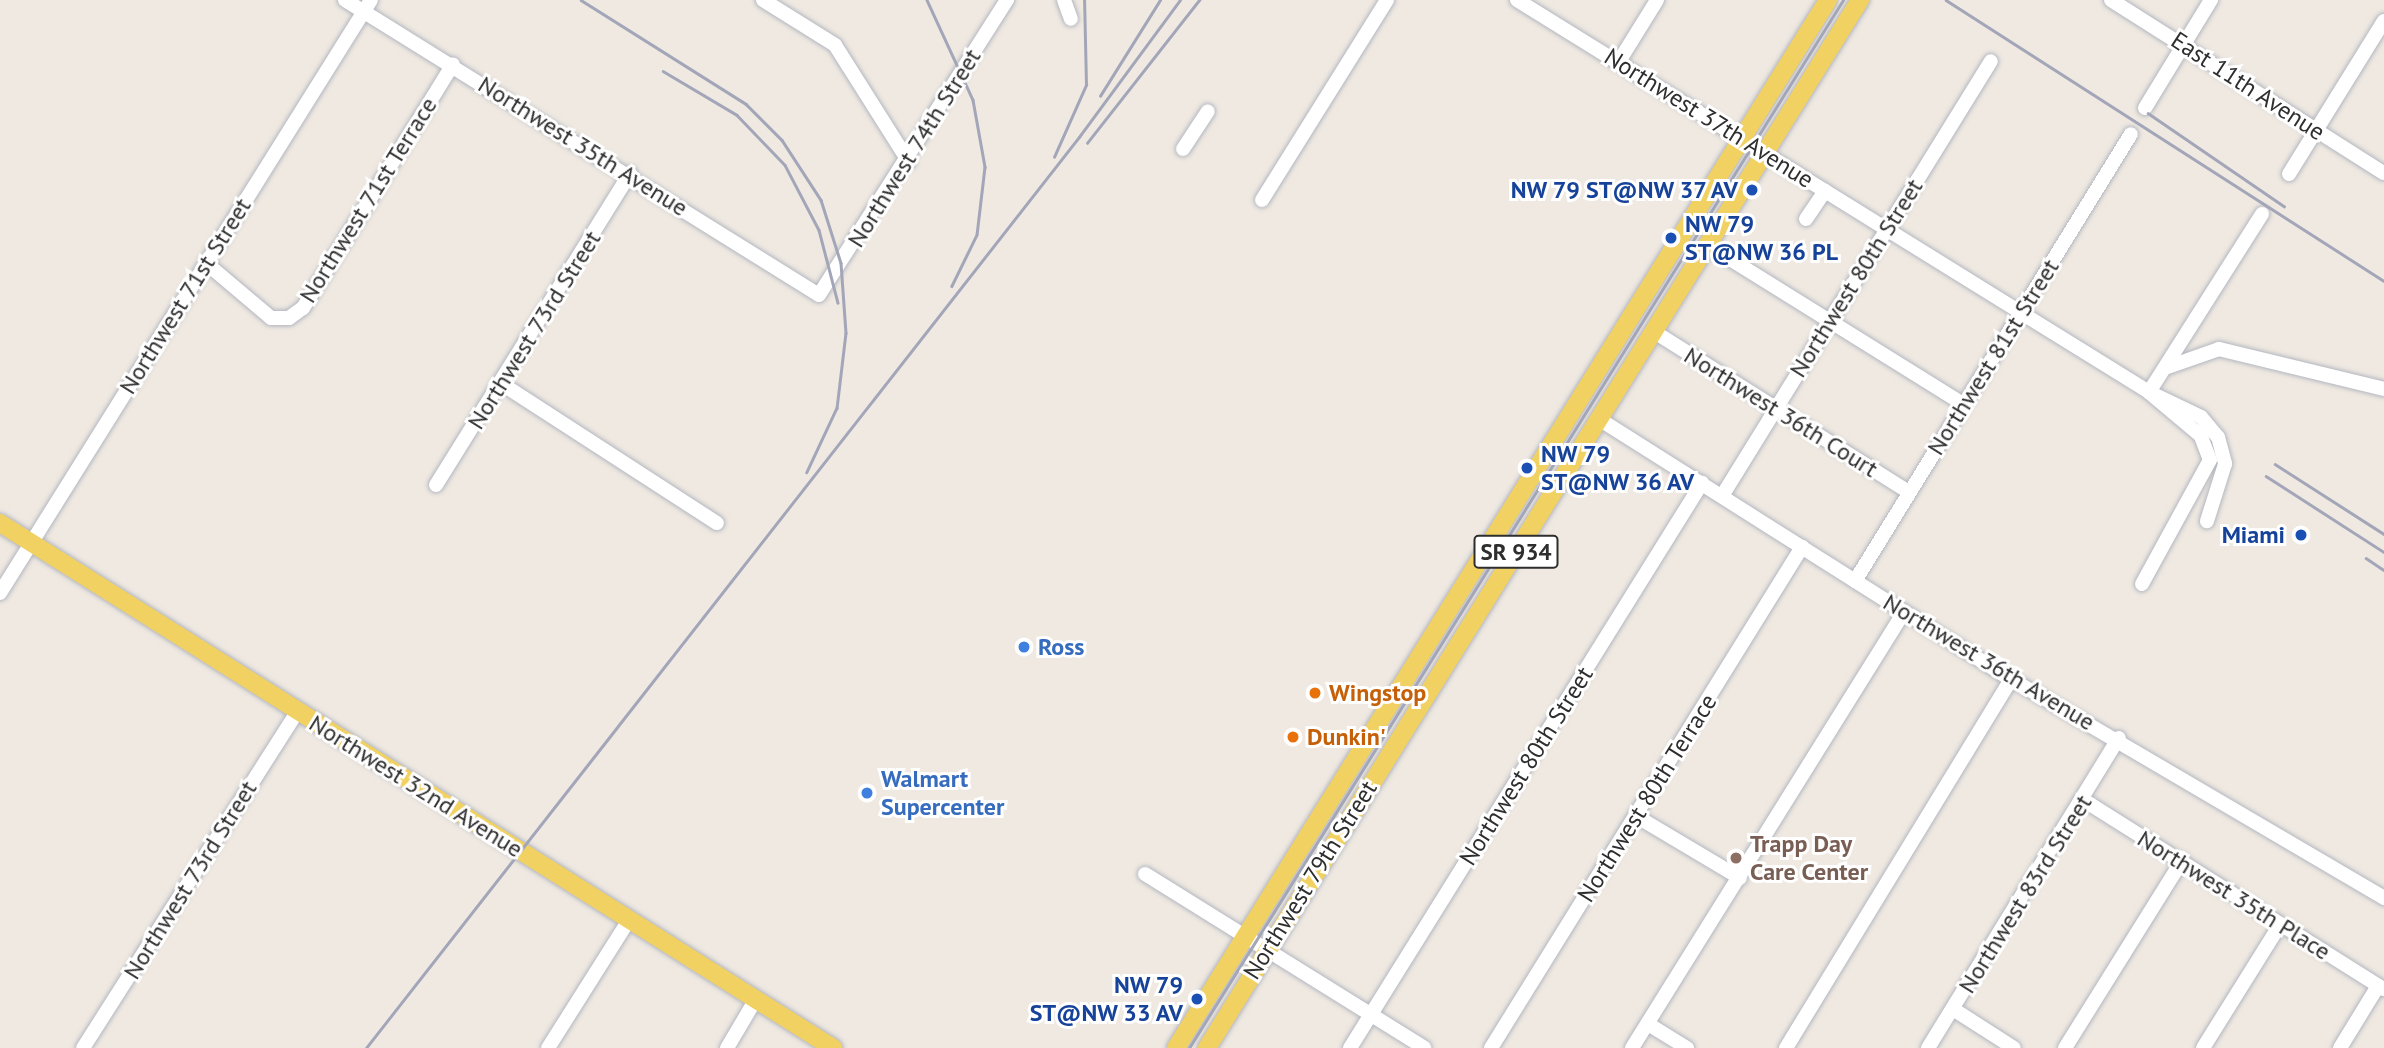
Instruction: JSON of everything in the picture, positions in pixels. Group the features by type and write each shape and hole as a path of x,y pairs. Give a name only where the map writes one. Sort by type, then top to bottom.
{"main road":[{"name":"Northwest 79th Street","path":"1176,1048 1828,0"},
{"name":"Northwest 79th Street","path":"1207,1048 1860,0"},
{"name":"Northwest 32nd Avenue","path":"0,523 833,1048"}],"street":[{"name":"Northwest 35th Avenue","path":"345,0 368,6 453,64 631,173 820,295"},
{"path":"764,0 835,46 909,162"},
{"name":"Northwest 74th Street","path":"820,295 909,162 1007,0"},
{"path":"1064,0 1070,19"},
{"path":"1262,200 1387,0"},
{"name":"Northwest 37th Avenue","path":"1517,0 2150,392 2202,436 2210,460 2142,584"},
{"path":"1618,63 1657,0"},
{"name":"East 11th Avenue","path":"2111,0 2384,173"},
{"path":"2145,108 2211,0"},
{"name":"Northwest 71st Street","path":"0,593 368,6"},
{"path":"2289,174 2384,21"},
{"name":"Northwest 80th Street","path":"1722,496 1991,61"},
{"name":"Northwest 71st Terrace","path":"206,263 271,317 289,318 303,308 453,64"},
{"path":"1183,149 1208,111"},
{"name":"Northwest 81st Street","path":"1855,581 2131,134"},
{"name":"Northwest 73rd Street","path":"436,485 502,384 631,173"},
{"path":"1806,219 1825,191"},
{"path":"2150,392 2262,214"},
{"path":"1706,244 1963,404"},
{"name":"Northwest 36th Court","path":"1653,331 1909,492"},
{"path":"2165,368 2200,351 2225,350 2384,389"},
{"path":"502,384 717,523"},
{"name":"Northwest 37th Avenue","path":"2150,392 2171,398 2218,437 2224,475 2207,521"},
{"name":"Northwest 36th Avenue","path":"1599,419 2011,679 2119,738 2384,898"},
{"name":"Northwest 80th Street","path":"1350,1048 1702,483"},
{"name":"Northwest 80th Terrace","path":"1491,1048 1802,547"},
{"path":"1632,1048 1904,612"},
{"path":"1786,1048 2011,679"},
{"name":"Northwest 73rd Street","path":"83,1048 297,712"},
{"name":"Northwest 83rd Street","path":"1928,1048 2085,801 2119,738"},
{"name":"Northwest 35th Place","path":"2085,801 2381,988"},
{"path":"1636,816 1740,878"},
{"path":"2065,1048 2182,862"},
{"path":"1145,874 1424,1048"},
{"path":"548,1048 629,920"},
{"path":"2203,1048 2280,925"},
{"path":"2340,1048 2381,988"},
{"path":"727,1048 756,999"},
{"path":"1953,1009 2014,1048"},
{"path":"1648,1024 1687,1048"}],"railway":[{"path":"581,0 746,104 782,140 821,200 841,263 846,333 837,408 807,472"},
{"path":"927,0 973,100 985,167 977,235 952,286"},
{"path":"1054,157 1086,85 1084,0"},
{"path":"1100,96 1160,0"},
{"path":"366,1048 1079,137 1180,0"},
{"path":"1087,143 1199,0"},
{"path":"1189,1048 1843,0"},
{"path":"1946,0 2384,281"},
{"path":"663,71 737,115 785,165 819,230 838,303"},
{"path":"2148,113 2284,206"},
{"path":"2275,464 2384,534"},
{"path":"2266,476 2384,552"},
{"path":"2366,558 2384,570"}],"place":[{"name":"NW 79 ST@NW 37 AV","path":"1752,190"},
{"name":"NW 79 ST@NW 36 PL","path":"1671,238"},
{"name":"NW 79 ST@NW 36 AV","path":"1527,468"},
{"name":"Miami","path":"2301,535"},
{"name":"Ross","path":"1024,647"},
{"name":"Wingstop","path":"1315,693"},
{"name":"Dunkin'","path":"1293,737"},
{"name":"Walmart Supercenter","path":"867,793"},
{"name":"Trapp Day Care Center","path":"1736,858"},
{"name":"NW 79 ST@NW 33 AV","path":"1197,999"}]}
